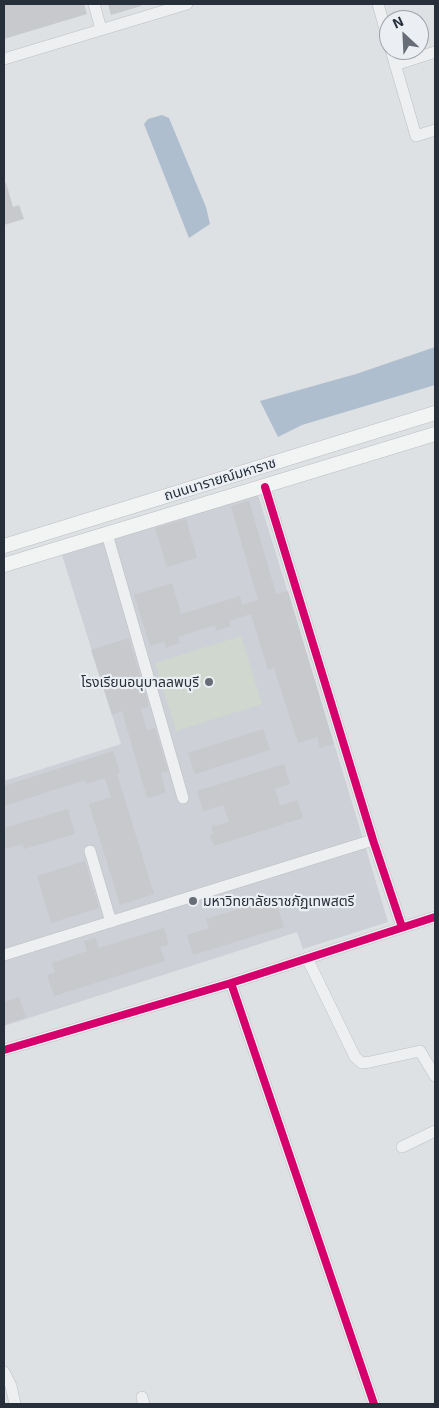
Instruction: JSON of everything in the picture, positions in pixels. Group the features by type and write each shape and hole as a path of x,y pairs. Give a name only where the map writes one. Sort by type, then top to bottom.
{"main road":[{"name":"ถนนนารายณ์มหาราช","path":"4,546 435,413"},
{"name":"ถนนนารายณ์มหาราช","path":"4,565 435,434"}],"street":[{"path":"94,4 101,30"},
{"path":"4,59 187,4"},
{"path":"395,65 435,52"},
{"path":"394,60 416,136 435,130"},
{"path":"265,487 402,927"},
{"path":"107,534 183,798"},
{"path":"4,955 374,840"},
{"path":"90,851 111,922"},
{"path":"4,1050 231,983 435,917"},
{"path":"307,958 355,1058 362,1063 420,1051 435,1076"},
{"path":"231,983 374,1404"},
{"path":"402,1147 435,1131"},
{"path":"4,1372 15,1404"}],"shaded area":[{"path":"258,495 388,922 303,949 297,932 4,1026 4,781 121,744 62,555"},
{"path":"241,636 262,704 176,731 155,663"}],"water":[{"path":"162,115 169,118 206,207 210,224 189,238 144,124 148,119"},
{"path":"435,347 435,385 302,425 278,437 260,401 356,374"}],"building":[{"path":"4,4 84,4 87,14 4,39"},
{"path":"108,4 141,4 141,6 111,15"},
{"path":"4,183 6,183 13,207 19,205 24,219 4,225"},
{"path":"249,501 276,594 288,591 334,744 320,748 317,737 298,743 274,668 268,670 251,614 229,621 231,626 216,631 215,625 178,637 180,643 166,648 164,642 150,646 134,595 172,583 181,614 240,596 242,605 258,600 231,506"},
{"path":"186,519 197,558 167,567 155,528"},
{"path":"129,638 148,702 148,707 141,709 147,730 155,728 168,771 161,773 166,793 147,798 122,711 112,715 91,650"},
{"path":"263,729 270,750 195,774 188,753"},
{"path":"113,751 120,773 117,774 154,894 120,905 89,804 111,797 105,778 86,784 85,780 4,806 4,786"},
{"path":"284,764 290,784 275,789 280,806 297,800 303,818 214,846 210,835 214,834 211,827 229,822 223,805 203,811 197,791"},
{"path":"68,809 75,834 24,849 23,844 4,849 4,828"},
{"path":"85,861 99,908 51,923 37,876"},
{"path":"275,898 284,927 193,955 187,935 209,928 206,919"},
{"path":"164,928 169,945 160,947 165,961 54,996 47,975 55,973 52,963 87,951 84,941 95,938 99,948"},
{"path":"19,997 26,1017 4,1025 4,1002"}],"cycle path":[{"path":"265,487 373,840 402,927"},
{"path":"4,1050 231,983 435,917"},
{"path":"231,983 374,1404"}],"place":[{"name":"โรงเรียนอนุบาลลพบุรี","path":"209,682"},
{"name":"มหาวิทยาลัยราชภัฏเทพสตรี","path":"193,901"}]}
